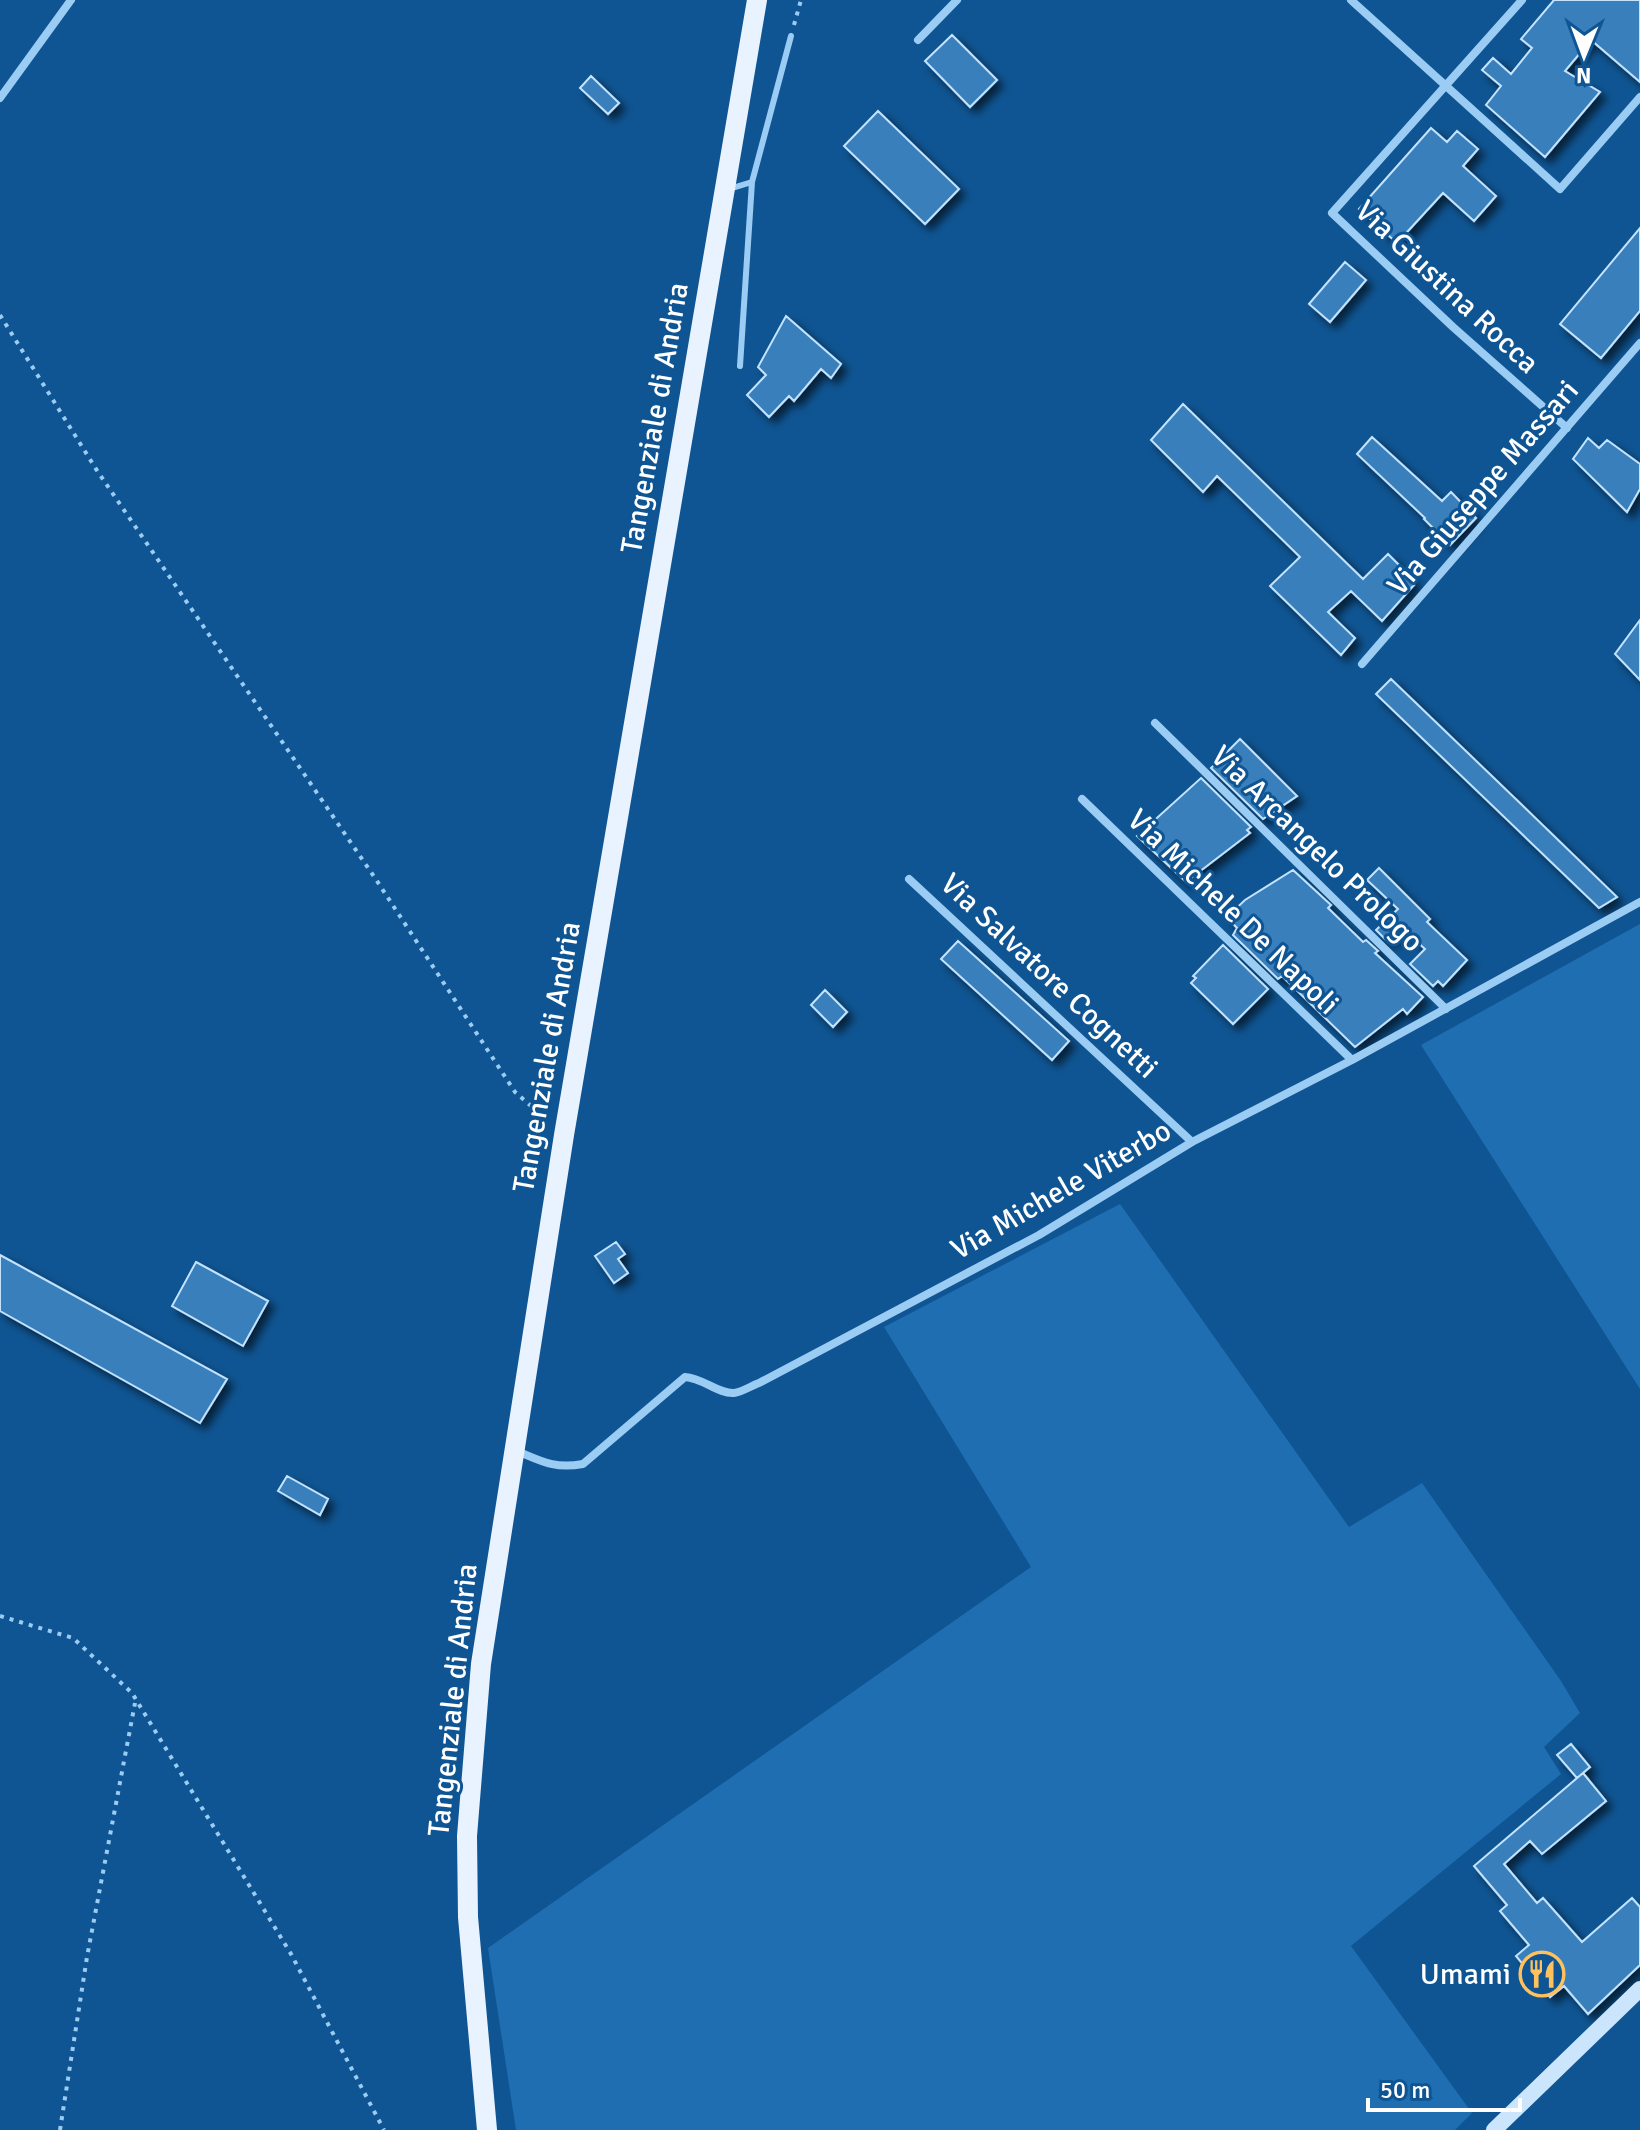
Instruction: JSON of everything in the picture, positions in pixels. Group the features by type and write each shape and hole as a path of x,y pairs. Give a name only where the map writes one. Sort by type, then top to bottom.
{"main road":[{"name":"Tangenziale di Andria","path":"487,2130 468,1917 467,1836 481,1664 564,1135 757,0"},
{"path":"1494,2130 1640,1989"}],"street":[{"path":"0,98 71,0"},
{"path":"918,40 957,0"},
{"path":"1351,0 1560,189 1640,97"},
{"path":"1445,87 1522,0"},
{"name":"Via Giustina Rocca","path":"1445,87 1332,213 1453,327 1567,428"},
{"name":"Via Giuseppe Massari","path":"1362,664 1640,343"},
{"name":"Via Arcangelo Prologo","path":"1155,723 1446,1009"},
{"name":"Via Michele De Napoli","path":"1082,799 1352,1060"},
{"name":"Via Salvatore Cognetti","path":"909,879 1192,1142"},
{"name":"Via Michele Viterbo","path":"513,1449 550,1466 583,1464 685,1377 697,1377 723,1391 735,1393 759,1383 1039,1235 1192,1142 1352,1060 1640,902"}],"lane":[{"path":"740,366 752,182 791,36"},
{"path":"725,190 752,182"}],"path":[{"path":"791,36 801,0"},
{"path":"0,315 96,469 375,878 515,1092 564,1135"},
{"path":"0,1616 73,1638 136,1700 291,1954 384,2130"},
{"path":"60,2130 87,1957 136,1700"}],"shaded area":[{"path":"1640,924 1640,1389 1421,1045"},
{"path":"1120,1204 1349,1527 1422,1483 1561,1681 1580,1713 1544,1747 1561,1774 1351,1946 1472,2113 1455,2130 516,2130 488,1948 1031,1567 884,1327"}],"building":[{"path":"1554,0 1640,0 1640,82 1591,40 1565,71 1600,92 1545,157 1486,105 1501,86 1482,70 1493,58 1511,74 1532,48 1521,39"},
{"path":"952,35 997,80 970,107 925,61"},
{"path":"591,76 619,103 608,114 580,88"},
{"path":"878,111 959,189 925,224 844,146"},
{"path":"1431,128 1447,142 1457,131 1478,149 1463,166 1496,196 1474,221 1443,193 1397,243 1359,209"},
{"path":"1640,228 1640,311 1601,358 1560,324"},
{"path":"1345,262 1366,280 1330,322 1309,304"},
{"path":"786,316 841,364 831,378 821,369 794,401 789,396 769,417 747,395 766,375 758,367"},
{"path":"1183,404 1363,579 1388,554 1410,576 1408,578 1414,585 1382,621 1351,591 1328,612 1355,638 1341,655 1270,586 1300,557 1217,476 1203,492 1151,440"},
{"path":"1372,437 1442,501 1451,492 1476,518 1450,545 1357,454"},
{"path":"1588,438 1599,448 1607,440 1640,464 1640,489 1627,512 1573,459"},
{"path":"1640,620 1640,680 1615,654"},
{"path":"1391,679 1617,897 1599,908 1376,694"},
{"path":"1240,739 1297,796 1263,819 1211,768"},
{"path":"1201,778 1251,827 1247,830 1250,833 1186,882 1137,836"},
{"path":"1379,868 1430,919 1427,922 1467,960 1443,986 1438,981 1433,986 1410,964 1425,949 1403,929 1388,942 1376,930 1398,909 1367,880"},
{"path":"1293,870 1331,905 1328,908 1363,942 1366,940 1378,951 1375,953 1423,997 1407,1014 1403,1009 1355,1047 1282,976 1278,979 1233,935 1237,928 1227,917 1245,900"},
{"path":"958,941 1069,1041 1052,1060 941,959"},
{"path":"1223,945 1268,989 1233,1024 1191,983 1196,978 1193,976"},
{"path":"825,990 847,1012 833,1027 811,1005"},
{"path":"616,1242 625,1254 618,1259 628,1273 614,1283 595,1256"},
{"path":"0,1255 227,1379 200,1423 0,1311"},
{"path":"196,1262 268,1301 243,1346 172,1306"},
{"path":"287,1476 328,1499 320,1515 278,1491"},
{"path":"1571,1744 1590,1767 1577,1778 1557,1755"},
{"path":"1583,1773 1606,1801 1542,1854 1530,1841 1504,1864 1537,1903 1543,1898 1582,1942 1632,1898 1640,1907 1640,1965 1588,2014 1564,1986 1550,1997 1516,1956 1529,1945 1500,1911 1507,1905 1474,1866"}],"place":[{"name":"Umami","path":"1542,1974"}]}
